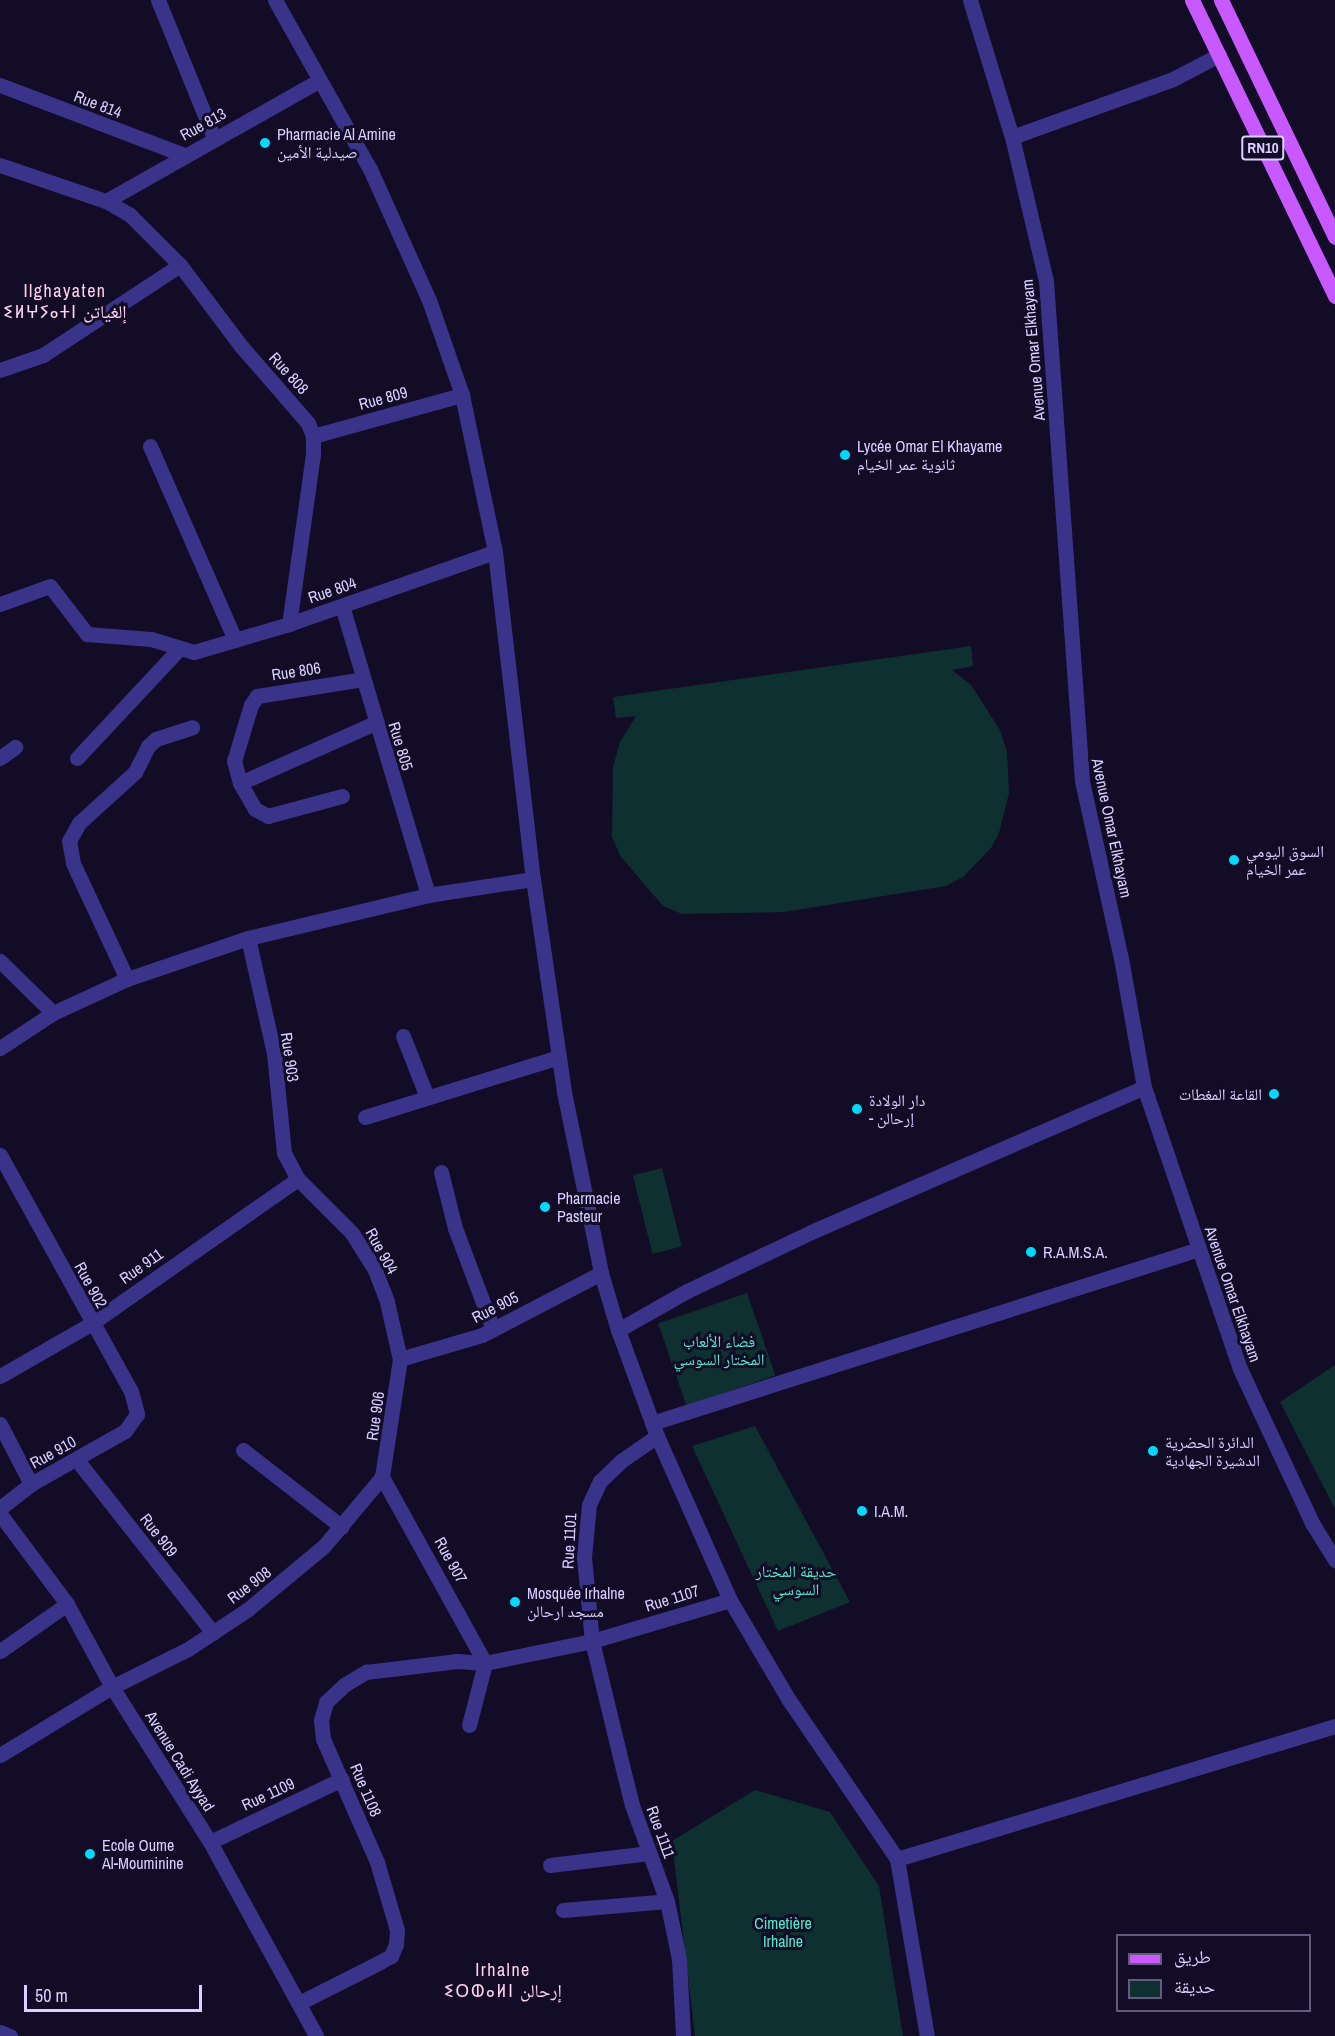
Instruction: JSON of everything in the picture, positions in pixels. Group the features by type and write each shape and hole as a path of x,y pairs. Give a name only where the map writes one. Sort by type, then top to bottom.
{"main road":[{"name":"RN10","path":"1192,0 1335,296"},
{"name":"RN10","path":"1221,0 1335,237"}],"street":[{"path":"159,0 214,138"},
{"path":"275,0 318,81 370,169 429,300 462,395 495,552 533,879 560,1057 602,1273 618,1330 655,1429 730,1600 789,1700 897,1859 927,2036"},
{"name":"Avenue Omar Elkhayam","path":"970,0 1012,137 1036,230 1052,336 1073,700 1082,781 1121,958 1144,1087 1196,1250 1263,1424 1312,1523 1335,1560"},
{"path":"1012,137 1173,79 1219,56"},
{"name":"Rue 813","path":"106,201 318,81"},
{"name":"Rue 814","path":"0,85 184,155"},
{"name":"Rue 808","path":"0,165 106,201 144,227 180,265 241,346 298,410 313,436"},
{"path":"0,370 43,355 180,265"},
{"name":"Rue 809","path":"313,436 462,395"},
{"path":"289,624 313,436"},
{"path":"150,446 236,640"},
{"name":"Rue 804","path":"0,604 50,586 87,634 151,639 178,650 194,651 289,624 495,552"},
{"name":"Rue 805","path":"342,606 428,895"},
{"path":"77,758 178,650"},
{"name":"Rue 806","path":"342,796 274,818 255,809 240,783 234,761 253,699 363,679"},
{"path":"240,783 375,723"},
{"path":"127,979 73,863 69,841 79,823 135,772 148,746 192,727"},
{"path":"0,758 15,747"},
{"path":"0,1048 52,1013 127,979 248,938 428,895 533,879"},
{"name":"Rue 903","path":"248,938 274,1053 280,1138 298,1179"},
{"path":"0,961 52,1013"},
{"path":"0,983 14,975"},
{"path":"403,1036 427,1097"},
{"path":"365,1117 560,1057"},
{"path":"618,1330 687,1291 811,1232 1144,1087"},
{"name":"Rue 902","path":"0,1155 136,1405 135,1422 125,1431"},
{"path":"441,1172 455,1228 493,1329"},
{"name":"Rue 911","path":"0,1376 92,1323 298,1179"},
{"name":"Rue 904","path":"298,1179 352,1233 375,1270 400,1359"},
{"name":"Rue 1101","path":"592,1641 584,1557 589,1505 600,1481 655,1429 1196,1250"},
{"name":"Rue 905","path":"400,1359 482,1335 602,1273"},
{"name":"Rue 906","path":"382,1477 400,1359"},
{"path":"0,1424 31,1484"},
{"name":"Rue 910","path":"0,1508 31,1484 125,1431"},
{"path":"243,1450 342,1527"},
{"name":"Rue 909","path":"77,1460 213,1633"},
{"name":"Rue 908","path":"0,1755 112,1687 213,1633 284,1581 342,1527 382,1477"},
{"name":"Rue 907","path":"382,1477 485,1663"},
{"name":"Avenue Cadi Ayyad","path":"0,1515 67,1604 112,1687 210,1842 316,2036"},
{"name":"Rue 1107","path":"485,1663 592,1641 730,1600"},
{"path":"0,1651 67,1604"},
{"name":"Rue 1111","path":"592,1641 632,1805 667,1901 679,1959 683,2036"},
{"name":"Rue 1108","path":"299,2003 391,1956 396,1944 397,1930 388,1896 342,1779 323,1739 321,1720 326,1702 344,1685 366,1672 457,1661 485,1663"},
{"path":"469,1725 485,1663"},
{"path":"897,1859 1335,1726"},
{"name":"Rue 1109","path":"210,1842 342,1779"},
{"path":"550,1865 649,1853"},
{"path":"563,1910 667,1901"},
{"path":"0,2032 10,2036"}],"green space":[{"path":"971,646 973,666 952,670 971,685 1000,730 1007,752 1009,793 999,833 991,848 963,877 946,886 784,912 682,914 663,906 621,857 612,837 613,767 620,742 636,716 616,718 613,697"},
{"path":"662,1168 682,1247 652,1254 633,1175"},
{"name":"فضاء الألعاب المختار السوسي","path":"747,1293 775,1375 686,1406 658,1324"},
{"path":"1335,1365 1335,1509 1280,1402"},
{"name":"حديقة المختار السوسي","path":"755,1426 850,1602 778,1631 692,1446"},
{"name":"Cimetière Irhalne","path":"755,1790 830,1812 879,1886 903,2036 695,2036 672,1841"}],"place":[{"name":"Pharmacie Al Amine صيدلية الأمين","path":"265,143"},
{"name":"Lycée Omar El Khayame ثانوية عمر الخيام","path":"845,455"},
{"name":"السوق اليومي عمر الخيام","path":"1234,860"},
{"name":"القاعة المغطات","path":"1274,1094"},
{"name":"دار الولادة - إرحالن","path":"857,1109"},
{"name":"Pharmacie Pasteur","path":"545,1207"},
{"name":"R.A.M.S.A.","path":"1031,1252"},
{"name":"الدائرة الحضرية الدشيرة الجهادية","path":"1153,1451"},
{"name":"I.A.M.","path":"862,1511"},
{"name":"Mosquée Irhalne مسجد ارحالن","path":"515,1602"},
{"name":"Ecole Oume Al-Mouminine","path":"90,1854"}],"district":[{"name":"Ilghayaten ⵉⵍⵖⵢⴰⵜⵏ إلغياتن","path":"65,302"},
{"name":"Irhalne ⵉⵔⵀⴰⵍⵏ إرحالن","path":"503,1981"}]}
